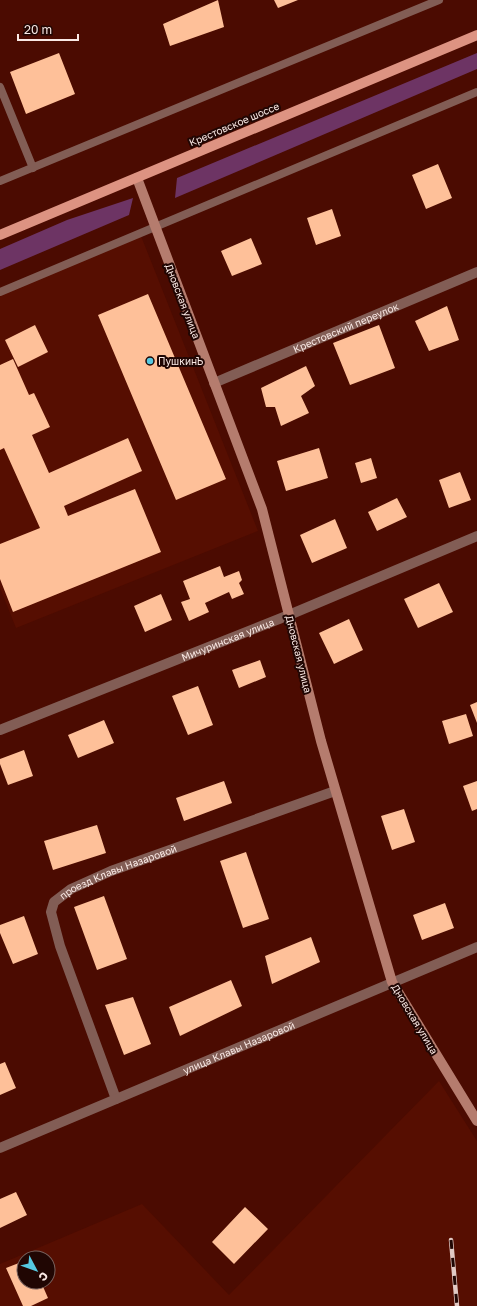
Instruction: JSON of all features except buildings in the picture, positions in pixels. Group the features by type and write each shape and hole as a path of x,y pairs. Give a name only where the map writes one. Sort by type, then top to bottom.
{"main road":[{"name":"Крестовское шоссе","path":"0,235 477,35"}],"street":[{"name":"Дновская улица","path":"137,178 262,509 288,615 336,791 392,982 477,1121"},
{"name":"Крестовский переулок","path":"214,383 477,272"},
{"name":"Мичуринская улица","path":"0,730 288,615 477,536"},
{"name":"проезд Клавы Назаровой","path":"116,1099 60,946 51,912 54,902 71,889 111,871 336,791"},
{"name":"улица Клавы Назаровой","path":"0,1148 477,947"}],"lane":[{"path":"0,181 439,0"},
{"path":"0,87 32,168"},
{"path":"0,292 477,92"}],"shaded area":[{"path":"477,53 477,69 175,198 177,178"},
{"path":"133,198 129,215 0,270 0,249 67,220"},
{"path":"141,236 258,531 16,628 0,588 0,295"},
{"path":"439,1081 477,1141 477,1306 0,1306 0,1264 16,1257 16,1290 56,1290 56,1250 33,1250 142,1204 229,1295"}],"railway":[{"path":"451,1240 457,1306"}],"place":[{"name":"ПушкинЪ","path":"150,361"}]}
